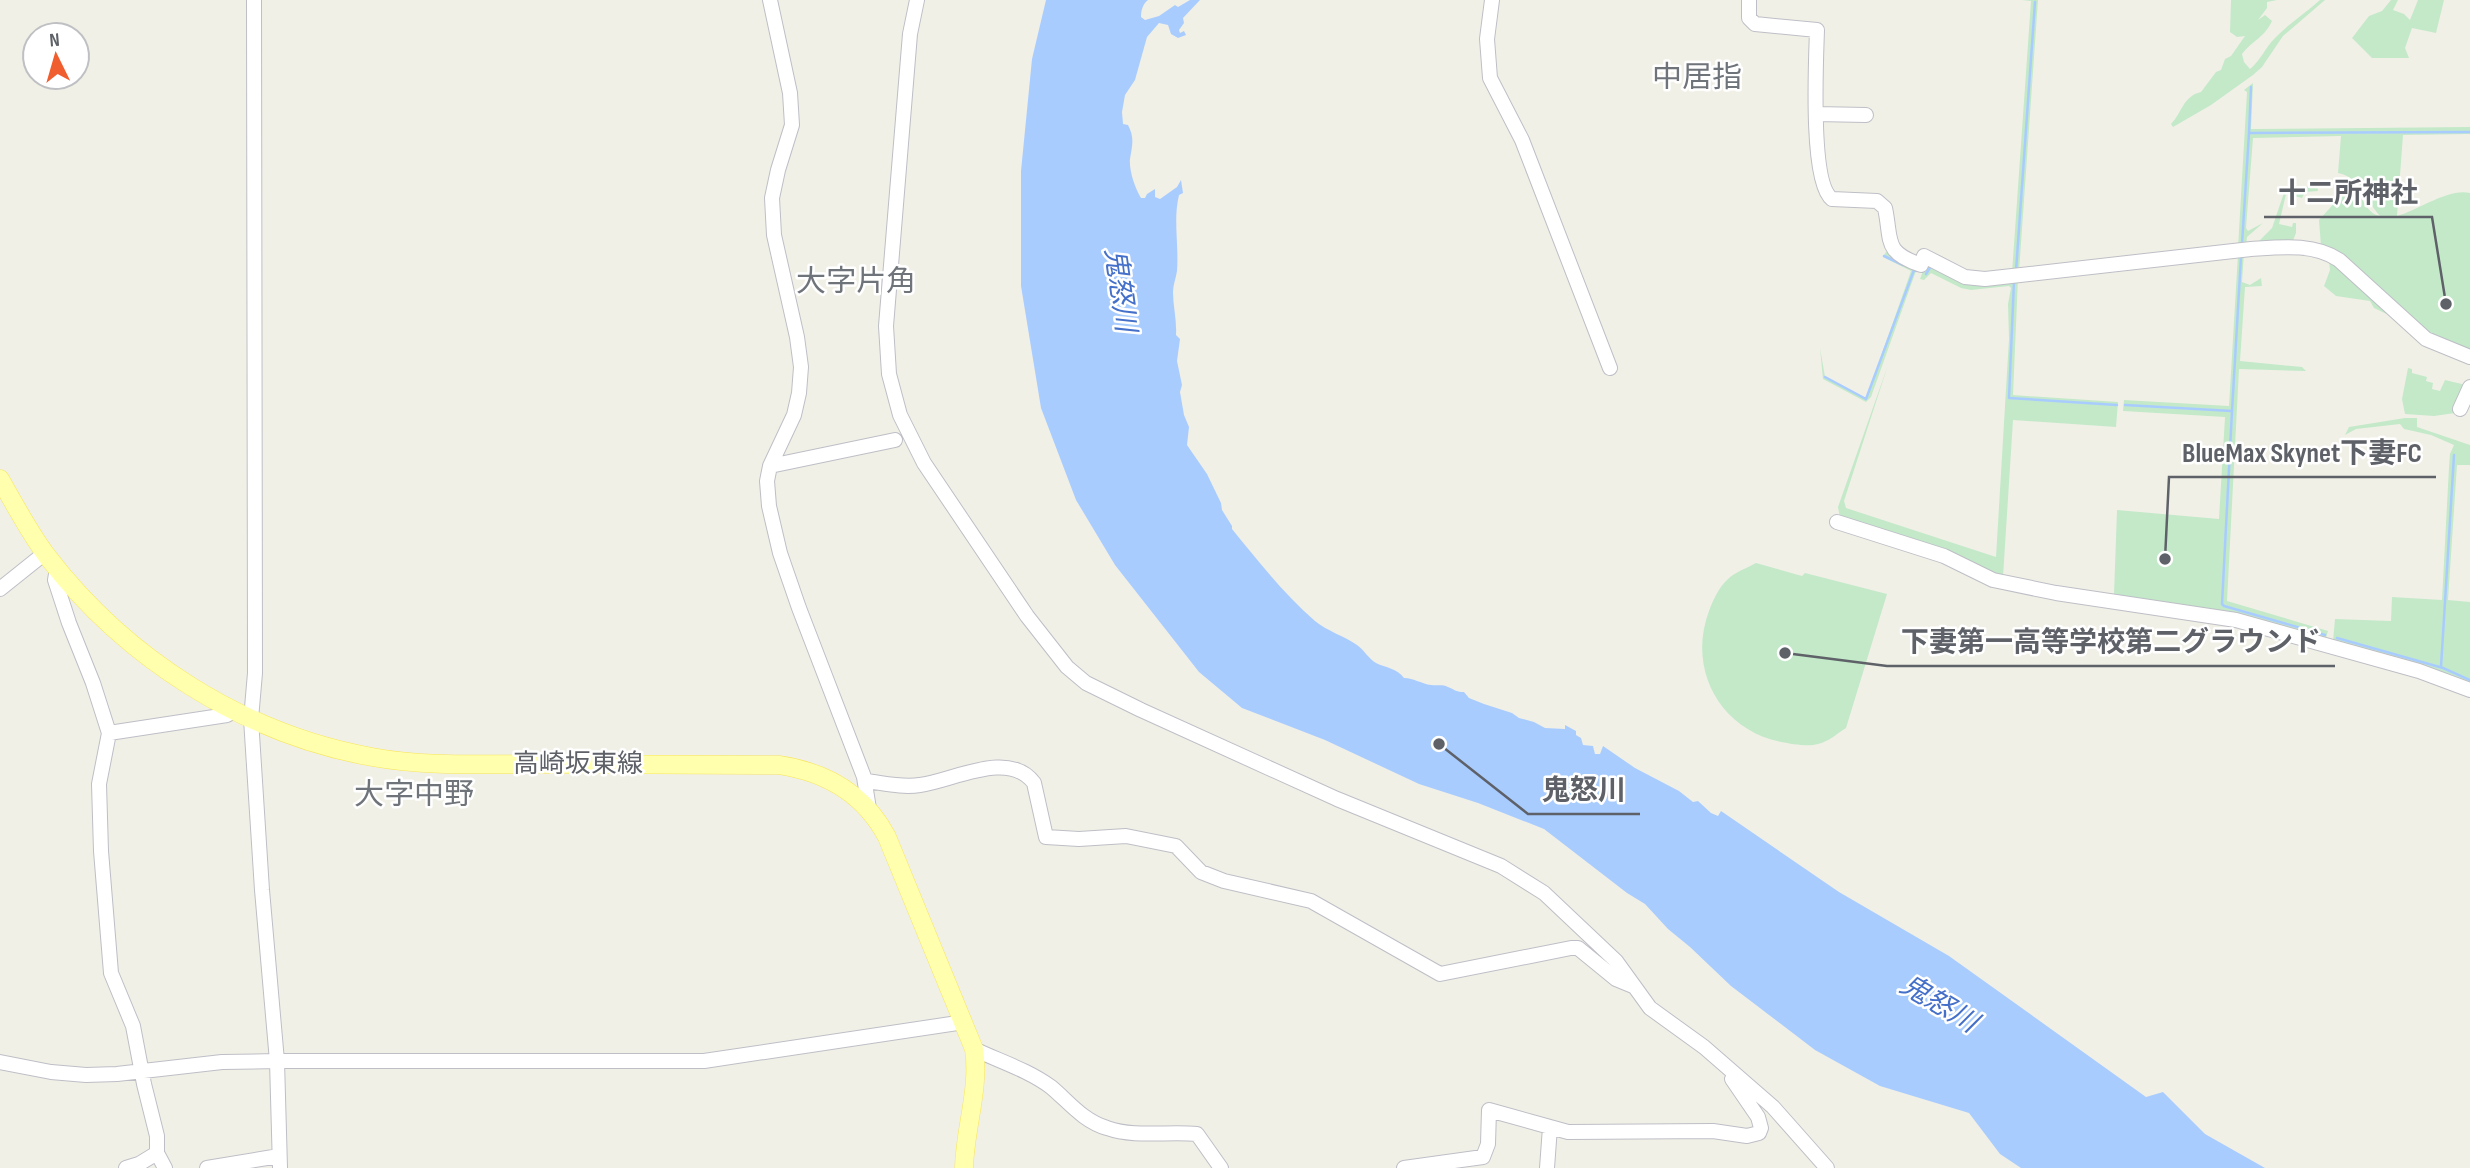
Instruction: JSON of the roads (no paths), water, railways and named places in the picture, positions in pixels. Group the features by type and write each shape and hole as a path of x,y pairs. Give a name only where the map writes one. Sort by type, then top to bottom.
{"main road":[{"name":"高崎坂東線","path":"0,479 45,553 130,643 188,685 234,711 297,737 333,748 403,761 452,764 779,765 823,775 854,794 869,809 887,837 974,1049 975,1077 965,1140 964,1168"}],"street":[{"path":"207,1168 280,1162 277,1061 251,719 255,673 254,0"},
{"path":"770,0 790,93 792,125 772,198 774,235 797,337 801,368 794,415 770,466 767,481 769,506 799,608 866,781 869,809"},
{"path":"917,0 911,34 887,314 889,374 900,415 924,463 1027,616 1067,667 1086,683 1325,793 1501,866 1544,894 1584,928 1616,961 1650,1007 1704,1048 1773,1107 1826,1168"},
{"path":"1492,0 1487,39 1490,78 1522,140 1610,368"},
{"path":"1749,0 1749,18 1755,24 1817,30 1816,114 1819,159 1825,192 1832,199 1877,201 1882,204 1892,249 1913,262 1921,265 1924,257 1965,277 1985,279 2251,249 2312,249 2329,253 2339,260 2426,339 2470,357"},
{"path":"1816,114 1867,115"},
{"path":"2460,409 2470,387"},
{"path":"770,466 895,440"},
{"path":"1837,522 1944,556 1993,580 2056,593 2236,621 2419,671 2470,690"},
{"path":"0,589 45,553"},
{"path":"57,568 55,580 65,612 109,733 99,784 111,973 133,1026 157,1136 157,1153 165,1168"},
{"path":"109,733 227,715 234,711"},
{"path":"866,781 922,785 978,769 1015,769 1029,776 1034,783 1046,837 1079,839 1126,836 1176,846 1201,872 1224,881 1311,901 1440,974 1578,948 1616,979 1633,986"},
{"path":"0,1062 67,1074 101,1075 222,1062 704,1061 964,1022"},
{"path":"974,1049 1033,1076 1051,1087 1074,1109 1106,1128 1128,1133 1197,1134 1221,1168"},
{"path":"1404,1168 1448,1165 1482,1157 1488,1144 1489,1110 1568,1132 1713,1131 1746,1136 1759,1133 1761,1128 1758,1117 1724,1066"},
{"path":"1547,1168 1550,1127"},
{"path":"126,1168 157,1153"}],"water":[{"path":"1046,0 1148,0 1141,12 1141,17 1145,20 1159,16 1175,5 1178,7 1190,0 1200,0 1183,18 1184,23 1179,30 1186,35 1178,38 1171,34 1168,25 1159,23 1147,37 1135,80 1125,95 1122,112 1123,124 1128,125 1132,138 1130,169 1141,198 1145,198 1155,189 1155,197 1160,199 1177,187 1181,180 1183,193 1179,195 1177,204 1177,271 1173,292 1176,335 1180,339 1177,361 1182,385 1180,392 1189,427 1187,445 1207,474 1232,529 1303,610 1320,625 1357,645 1376,663 1395,670 1404,678 1464,692 1469,698 1545,728 1565,729 1565,725 1576,731 1583,745 1593,746 1595,754 1600,754 1603,746 1693,802 1698,801 1711,813 1718,816 1721,811 1839,892 1949,956 2146,1097 2163,1092 2205,1134 2265,1168 2021,1168 2000,1154 1969,1113 1880,1086 1815,1050 1731,986 1668,929 1645,904 1544,829 1478,803 1419,784 1325,740 1242,708 1199,672 1115,565 1076,500 1041,408 1021,286 1021,171 1032,59"}],"waterway":[{"path":"2016,271 2035,2"},
{"path":"2249,133 2251,87"},
{"path":"2242,244 2249,133 2470,132"},
{"path":"1884,256 1903,265"},
{"path":"2232,411 2241,257"},
{"path":"1926,274 1931,266"},
{"path":"1825,377 1866,399 1914,270 1916,271"},
{"path":"2014,281 2009,398 2117,405"},
{"path":"2125,405 2232,411 2222,604 2325,635"},
{"path":"2441,667 2454,455"},
{"path":"2337,638 2443,668 2470,680"}],"place":[{"name":"十二所神社","path":"2446,304"},
{"name":"BlueMax Skynet下妻FC","path":"2165,559"},
{"name":"下妻第一高等学校第二グラウンド","path":"1785,653"},
{"name":"鬼怒川","path":"1439,744"}],"district":[{"name":"中居指","path":"1697,78"},
{"name":"大字片角","path":"856,282"},
{"name":"大字中野","path":"414,795"}]}
